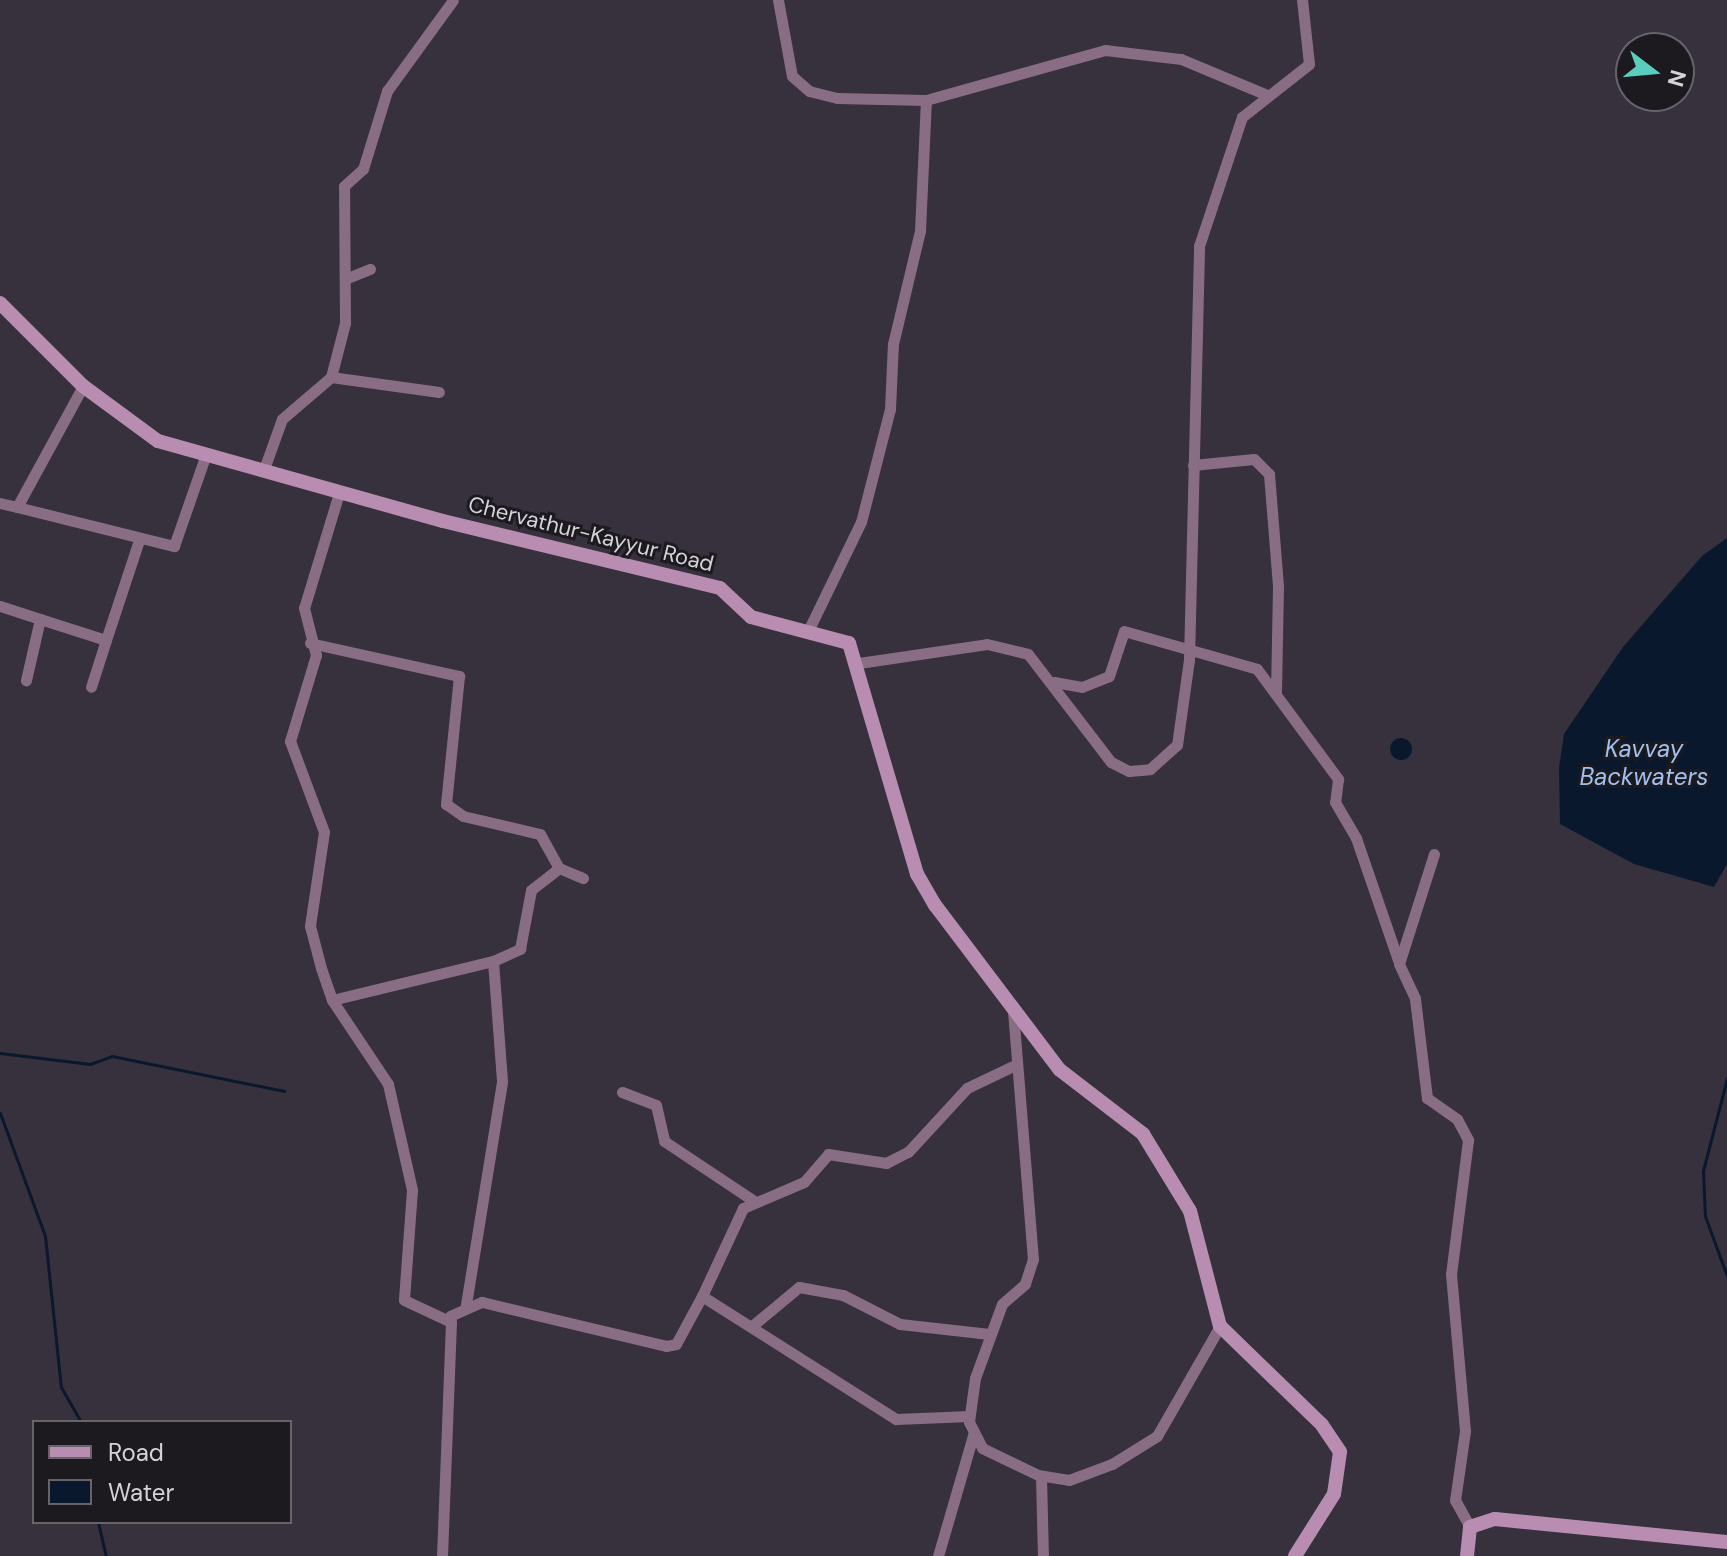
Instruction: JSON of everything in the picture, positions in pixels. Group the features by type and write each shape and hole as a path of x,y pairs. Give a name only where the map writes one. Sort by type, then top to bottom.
{"main road":[{"name":"Chervathur-Kayyur Road","path":"0,303 83,386 158,441 205,457 264,469 339,493 720,588 751,617 849,643 859,663"},
{"path":"859,663 917,874 1013,1011 1060,1070 1143,1134 1175,1179 1220,1326 1322,1425 1340,1452 1334,1494 1295,1556"},
{"path":"1467,1556 1470,1527 1495,1519 1727,1542"}],"street":[{"path":"264,469 282,419 331,377 345,323 344,186 363,169 387,91 453,0"},
{"path":"778,0 792,76 809,91 926,100 1105,50 1181,59 1267,95"},
{"path":"859,663 987,644 1028,654 1054,682 1111,762 1129,771 1150,769 1177,745 1190,647 1199,246 1242,117 1309,64 1302,0"},
{"path":"808,631 861,522 890,409 893,344 920,231 926,100"},
{"path":"345,279 370,269"},
{"path":"331,377 439,392"},
{"path":"17,507 83,386"},
{"path":"0,503 139,540 174,546 205,457"},
{"path":"1193,465 1254,459 1269,474 1278,587 1276,692"},
{"path":"339,493 304,608 310,643 316,655 290,741 324,832 310,926 332,1000 393,1102 412,1190 404,1300 450,1316"},
{"path":"91,687 139,540"},
{"path":"0,606 106,640"},
{"path":"26,680 40,619"},
{"path":"1054,682 1082,687 1109,676 1124,631 1238,658 1276,692 1338,779 1335,802 1356,838 1399,964 1415,999 1427,1098 1457,1119 1468,1140 1451,1274 1465,1431 1455,1500 1470,1527"},
{"path":"310,643 459,676 446,804 463,816 540,834 559,868 583,878"},
{"path":"1399,964 1434,854"},
{"path":"332,1000 493,961 520,949 531,890 559,868"},
{"path":"466,1305 502,1082 493,961"},
{"path":"1013,1011 1013,1066 1033,1259 1025,1284 1002,1304 989,1334 969,1416 982,1448 1041,1476 1069,1480 1157,1436 1220,1326"},
{"path":"450,1316 466,1305 526,1310 666,1346 676,1344 702,1296 728,1233 754,1201 804,1182 828,1154 886,1163 908,1152 967,1088 1013,1066"},
{"path":"622,1092 656,1105 664,1141 754,1201"},
{"path":"752,1326 799,1287 843,1295 900,1324 989,1334"},
{"path":"702,1296 896,1419 969,1416"},
{"path":"442,1556 450,1316"},
{"path":"938,1556 974,1432"},
{"path":"1041,1476 1043,1556"}],"water":[{"name":"Kavvay Backwaters","path":"1727,538 1727,864 1714,887 1634,864 1560,824 1559,768 1564,734 1623,647 1702,556"},
{"path":"1401,738 1412,749 1401,760 1390,749"}],"waterway":[{"path":"0,1053 90,1064 112,1056 284,1091"},
{"path":"1727,1078 1703,1171 1705,1216 1727,1276"},
{"path":"0,1113 45,1236 61,1387 80,1420"},
{"path":"98,1524 106,1556"}]}
